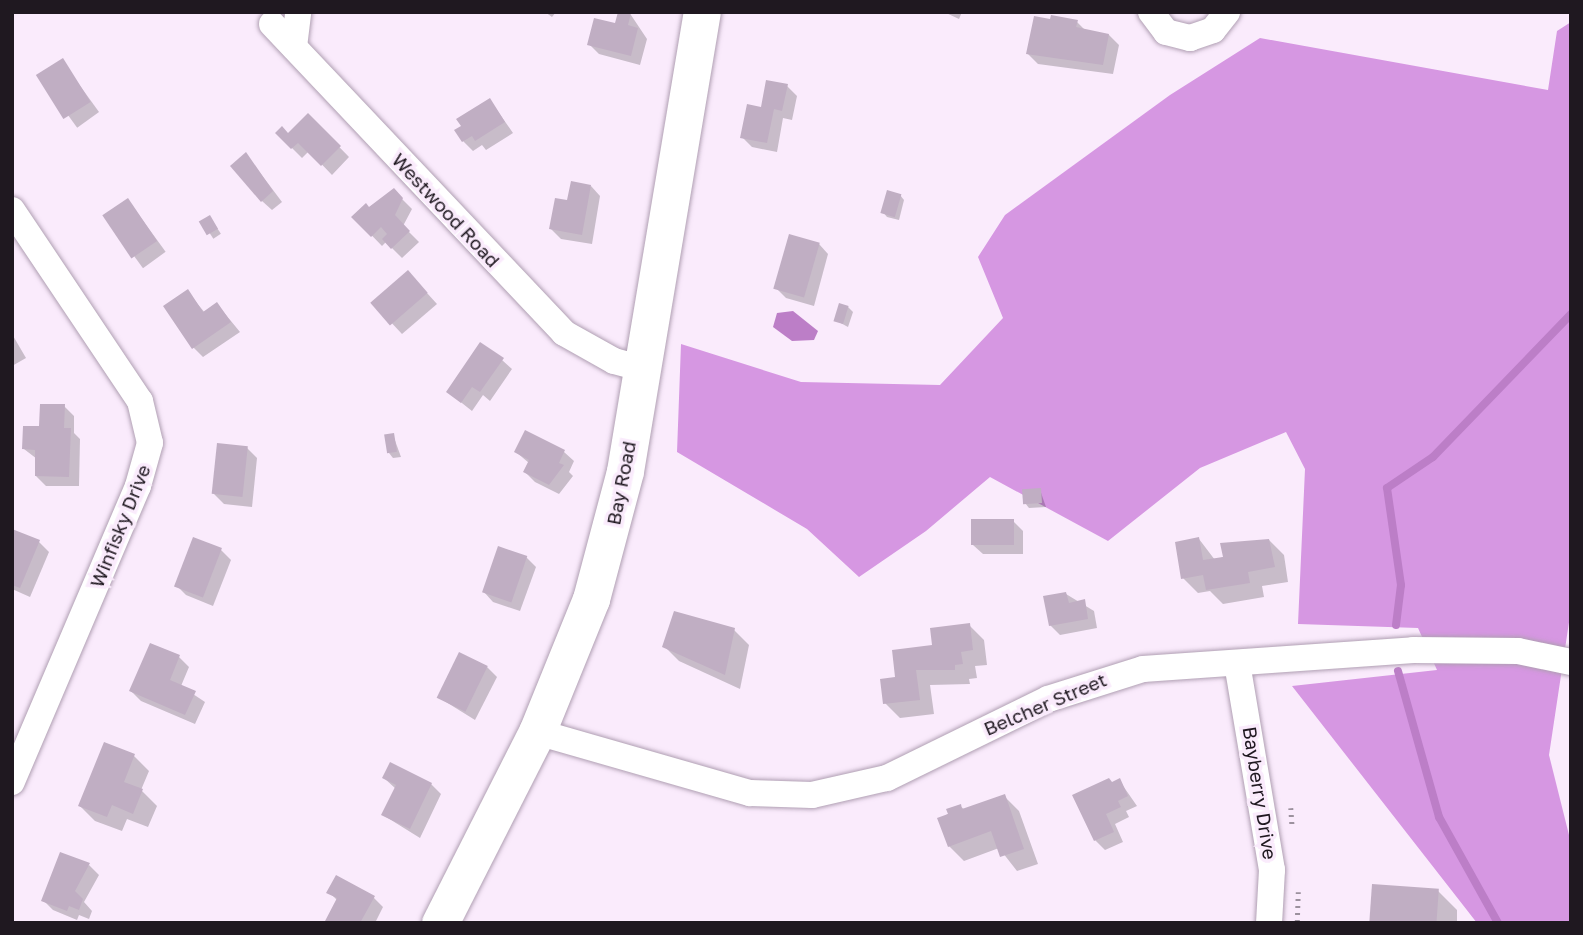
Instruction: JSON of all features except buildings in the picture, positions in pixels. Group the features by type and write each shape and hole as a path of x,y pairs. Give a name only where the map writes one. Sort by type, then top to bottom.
{"main road":[{"name":"Bay Road","path":"440,923 537,732 598,576 625,471 702,12"}],"street":[{"path":"293,47 298,12"},
{"path":"1151,12 1166,32 1190,38 1213,30 1227,12"},
{"name":"Westwood Road","path":"272,24 564,333 605,357 641,368"},
{"name":"Winfisky Drive","path":"12,211 140,401 149,443 138,486 12,782"},
{"name":"Belcher Street","path":"537,732 750,793 812,795 887,778 1048,699 1107,676 1143,669 1413,650 1518,651 1571,662"},
{"name":"Bayberry Drive","path":"1237,663 1272,870 1269,923"}],"shaded area":[{"path":"1571,22 1571,609 1549,755 1571,843 1571,923 1477,923 1292,686 1437,670 1418,628 1298,624 1305,469 1286,432 1200,468 1108,541 990,477 926,531 859,577 807,529 677,452 681,344 801,382 940,385 1003,318 978,257 1005,215 1170,95 1260,38 1548,90 1557,31"},
{"path":"793,311 818,331 814,340 792,341 773,327 777,313"}],"waterway":[{"path":"1396,625 1401,585 1387,488 1433,457 1571,314"},
{"path":"1398,671 1439,817 1498,923"}]}
